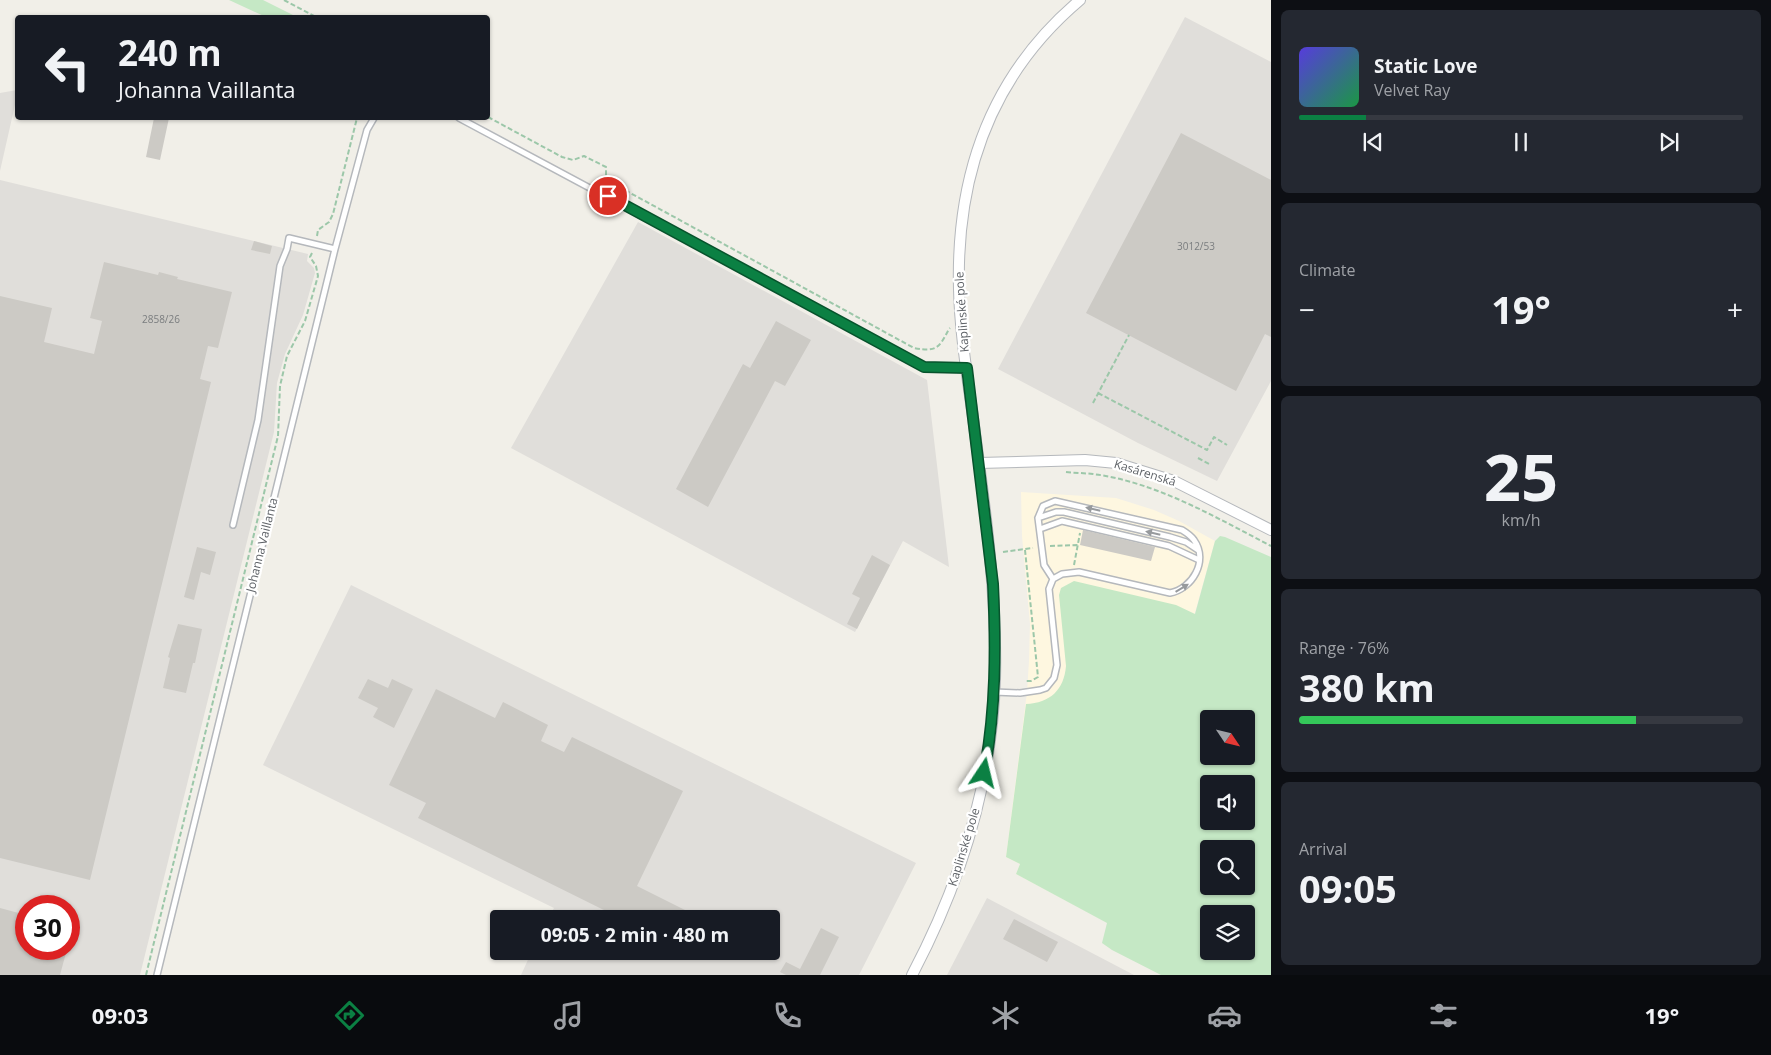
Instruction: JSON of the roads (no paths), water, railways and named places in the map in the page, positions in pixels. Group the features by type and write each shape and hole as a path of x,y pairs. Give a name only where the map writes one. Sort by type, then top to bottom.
{"street":[{"name":"Kaplinské pole","path":"912,975 935,930 963,856 974,820 987,755 994,692 993,584 959,293 959,235 965,194 978,146 1002,94 1016,70 1051,27 1080,0"},
{"name":"Kasárenská","path":"979,462 1085,460 1116,463 1174,481 1271,530"}],"lane":[{"name":"Johanna Vaillanta","path":"157,975 335,249 367,130 373,120"},
{"path":"463,120 924,367 967,368"},
{"path":"232,525 258,420 280,266 289,238 335,249"},
{"path":"994,692 1020,693 1040,690 1046,688 1054,678 1057,665 1049,589 1053,579 1062,574 1086,573 1170,593 1177,592 1195,577 1198,550 1196,542 1182,530 1055,501 1048,503 1039,512 1038,518 1044,565 1053,579"},
{"path":"1038,518 1056,512 1064,512 1170,537 1186,542 1198,550"},
{"path":"1040,529 1062,521 1169,546 1198,560"}]}
